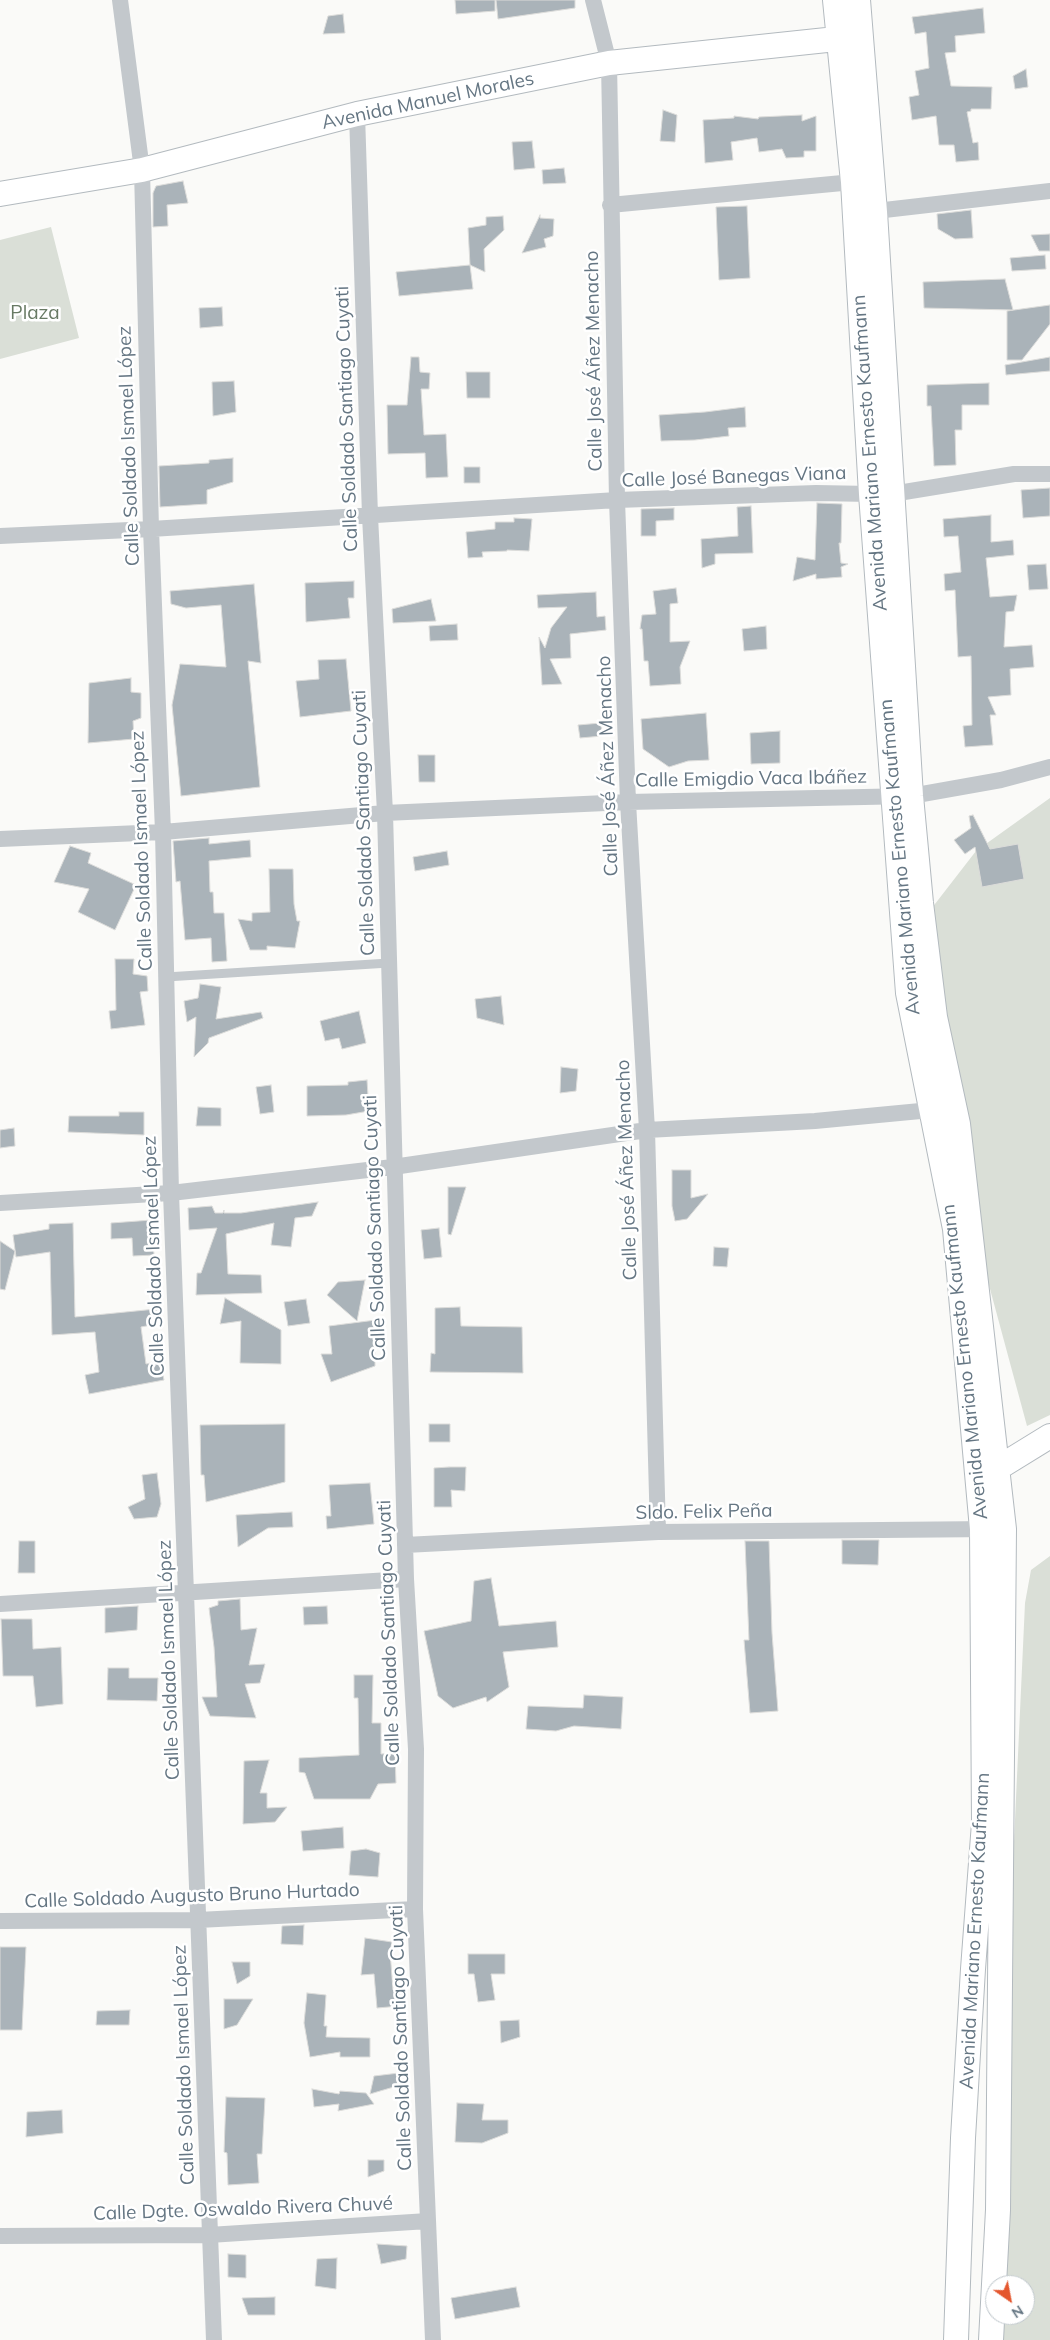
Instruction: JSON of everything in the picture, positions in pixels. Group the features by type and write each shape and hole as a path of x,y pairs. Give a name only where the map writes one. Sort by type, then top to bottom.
{"main road":[{"name":"Avenida Mariano Ernesto Kaufmann","path":"835,0 850,38 865,212 881,494 902,796 908,993 955,1229 988,1469"},
{"name":"Avenida Mariano Ernesto Kaufmann","path":"858,0 850,38 853,182 865,212"},
{"name":"Avenida Manuel Morales","path":"0,194 142,170 357,114 609,63 850,38"},
{"name":"Avenida Mariano Ernesto Kaufmann","path":"902,796 935,1016 958,1124 993,1529 998,2210 991,2340"},
{"path":"988,1469 1050,1436"},
{"name":"Avenida Mariano Ernesto Kaufmann","path":"956,2340 966,2098 984,1823 993,1529"}],"street":[{"name":"Calle Soldado Ismael López","path":"120,0 142,170 151,528 163,832 171,1193 188,1591 214,2340"},
{"name":"Calle José Áñez Menacho","path":"593,0 609,63 610,205 617,500 628,802 647,1130 658,1532"},
{"name":"Calle Soldado Santiago Cuyati","path":"357,114 370,516 385,813 393,1167 406,1579 416,1749 415,1909 433,2340"},
{"path":"610,205 853,182"},
{"path":"865,212 1050,191"},
{"name":"Calle José Banegas Viana","path":"0,536 370,516 617,500 816,493 881,494 1014,474 1050,474"},
{"name":"Calle Emigdio Vaca Ibáñez","path":"0,839 163,832 385,813 628,802 902,796 1001,780 1050,767"},
{"path":"0,1203 171,1193 393,1167 647,1130 816,1121 931,1110"},
{"name":"Sldo. Felix Peña","path":"405,1544 658,1532 993,1529"},
{"path":"0,1604 406,1579"},
{"name":"Calle Soldado Augusto Bruno Hurtado","path":"0,1921 198,1920 415,1909"},
{"name":"Calle Dgte. Oswaldo Rivera Chuvé","path":"0,2236 210,2235 428,2221"}],"lane":[{"path":"166,977 389,963"}],"green space":[{"name":"Plaza","path":"51,227 79,338 0,359 0,240"},
{"path":"1050,798 1050,1415 1027,1426 942,1111 928,913 976,851"},
{"path":"1050,1556 1050,2340 991,2340 992,2325 1035,2325 1035,2275 994,2275 1025,1603 1031,1570"}],"building":[{"path":"455,0 495,0 495,11 456,14"},
{"path":"496,0 575,0 575,8 498,19"},
{"path":"983,8 985,33 955,36 956,52 945,53 951,86 992,87 991,109 971,109 971,111 967,112 973,143 978,142 979,160 956,162 954,145 939,145 936,116 912,120 909,97 919,95 915,71 929,68 926,32 915,34 912,17"},
{"path":"343,14 345,33 323,34 328,16"},
{"path":"1026,69 1028,87 1015,89 1013,76"},
{"path":"663,110 677,115 675,142 660,141"},
{"path":"802,115 802,121 816,116 816,151 804,151 804,157 786,158 782,149 759,152 757,138 731,142 733,160 705,163 703,120 734,118 734,116 758,119 759,117"},
{"path":"532,141 535,168 514,170 512,142"},
{"path":"564,168 566,183 543,184 542,170"},
{"path":"183,181 188,203 167,205 168,226 153,227 153,193 156,186"},
{"path":"747,206 750,278 719,280 716,207"},
{"path":"971,210 973,238 955,239 938,229 937,214"},
{"path":"540,215 540,218 554,219 553,236 544,239 546,247 522,253"},
{"path":"503,216 504,230 484,249 485,272 470,265 468,228 486,225 486,217"},
{"path":"1050,234 1050,251 1039,251 1031,235"},
{"path":"1045,255 1046,269 1012,271 1010,258"},
{"path":"470,265 473,289 399,296 396,272"},
{"path":"1005,279 1013,310 924,308 923,282"},
{"path":"1050,305 1050,324 1022,360 1007,360 1007,311"},
{"path":"222,307 223,326 200,328 199,308"},
{"path":"411,357 419,357 420,372 430,373 429,389 421,389 424,435 446,434 448,477 426,478 425,453 388,454 387,405 407,405"},
{"path":"1050,357 1050,371 1006,375 1005,365"},
{"path":"466,372 490,372 490,398 467,398"},
{"path":"234,381 236,412 213,416 212,382"},
{"path":"989,383 989,405 962,405 962,430 955,430 956,465 934,466 931,406 927,406 927,385"},
{"path":"745,407 746,427 728,428 729,436 661,441 659,415"},
{"path":"233,458 233,482 207,490 207,504 160,507 159,466 209,463 209,460"},
{"path":"464,467 480,467 480,483 464,483"},
{"path":"1050,488 1050,516 1023,518 1021,490"},
{"path":"817,503 842,504 841,543 839,543 841,563 848,564 841,567 842,577 816,579 816,574 793,581 797,557 815,560"},
{"path":"751,506 753,553 715,554 715,564 702,568 701,539 738,536 737,507"},
{"path":"674,508 674,520 656,521 656,536 641,536 641,509"},
{"path":"991,515 991,542 1013,540 1014,555 986,558 990,597 1017,595 1014,611 1006,612 1004,647 1032,645 1034,667 1010,669 1011,695 988,697 996,715 990,715 993,745 965,747 963,726 972,725 971,656 958,657 955,590 945,591 944,574 961,572 958,536 944,537 943,519"},
{"path":"514,518 532,519 529,551 482,552 483,557 468,558 466,532 495,529 495,522 514,522"},
{"path":"1046,564 1048,589 1029,590 1027,565"},
{"path":"354,581 354,598 348,598 350,618 306,622 305,583"},
{"path":"254,584 261,663 248,661 260,787 181,796 172,705 180,664 226,667 221,605 186,608 171,604 170,591"},
{"path":"676,588 678,603 670,604 670,642 690,641 680,667 681,684 650,686 648,661 644,661 642,629 640,629 642,615 656,614 653,591"},
{"path":"596,592 597,617 605,616 606,630 570,634 571,658 550,659 562,684 542,685 539,637 545,648 551,628 567,607 538,608 537,595"},
{"path":"431,599 436,621 393,623 392,609"},
{"path":"457,624 458,640 430,641 429,626"},
{"path":"766,626 767,649 744,651 742,629"},
{"path":"346,659 351,711 300,717 296,681 319,679 318,660"},
{"path":"131,678 131,692 141,693 141,718 133,721 134,739 88,743 89,683"},
{"path":"706,713 709,760 688,761 669,767 643,749 641,719"},
{"path":"601,723 602,736 580,738 578,725"},
{"path":"780,731 780,763 751,764 750,733"},
{"path":"418,755 435,755 435,782 419,782"},
{"path":"973,815 990,849 1018,844 1024,879 982,887 975,847 965,854 954,840 971,828 969,816"},
{"path":"209,838 209,844 250,840 251,857 209,861 210,892 213,892 214,913 224,913 227,961 212,962 211,938 185,940 180,881 176,882 173,841"},
{"path":"70,846 91,853 88,863 136,885 115,930 78,912 89,889 54,882"},
{"path":"447,851 449,865 415,871 413,857"},
{"path":"269,869 293,869 294,904 297,921 300,921 295,948 267,946 267,950 250,950 238,919 252,921 252,913 270,912"},
{"path":"115,959 134,959 133,974 147,976 148,991 140,992 145,1025 111,1029 109,1011 116,1010"},
{"path":"200,984 221,987 216,1019 261,1012 263,1018 209,1038 208,1043 194,1057 196,1017 187,1022 184,1001 198,998"},
{"path":"501,996 504,1025 477,1018 475,999"},
{"path":"359,1011 366,1043 342,1049 339,1038 325,1041 320,1021"},
{"path":"561,1067 578,1069 576,1091 560,1093"},
{"path":"367,1080 369,1111 346,1115 307,1116 307,1086 348,1085 348,1082"},
{"path":"271,1085 274,1112 260,1114 256,1087"},
{"path":"198,1107 221,1108 221,1126 196,1126"},
{"path":"119,1112 144,1112 144,1135 68,1132 69,1116 119,1116"},
{"path":"14,1128 15,1146 0,1148 0,1130"},
{"path":"672,1170 691,1170 691,1198 708,1194 687,1219 675,1221 672,1206"},
{"path":"448,1187 466,1187 451,1235 448,1234"},
{"path":"318,1202 312,1216 295,1218 291,1247 271,1245 274,1223 226,1234 228,1274 261,1275 262,1293 196,1295 197,1273 201,1273 217,1228 189,1230 188,1208 212,1206 215,1213 223,1213 224,1210 224,1213 241,1213"},
{"path":"152,1220 154,1255 133,1256 132,1238 111,1239 111,1223"},
{"path":"73,1223 75,1317 156,1309 157,1324 141,1327 146,1364 160,1361 164,1380 89,1394 85,1375 99,1372 95,1332 52,1335 50,1252 16,1257 13,1235 49,1229 49,1224"},
{"path":"439,1228 442,1257 424,1259 421,1230"},
{"path":"0,1241 15,1251 5,1290 0,1289"},
{"path":"714,1247 729,1248 727,1267 713,1266"},
{"path":"365,1280 357,1321 327,1295 338,1282"},
{"path":"225,1298 281,1330 281,1364 240,1363 241,1321 220,1324"},
{"path":"306,1299 310,1323 288,1326 284,1302"},
{"path":"460,1307 461,1326 522,1327 523,1373 430,1372 431,1353 435,1354 435,1308"},
{"path":"376,1320 381,1332 375,1333 375,1366 331,1382 321,1354 332,1354 329,1326"},
{"path":"285,1424 285,1482 206,1502 204,1475 201,1475 200,1425"},
{"path":"429,1424 450,1424 450,1442 429,1442"},
{"path":"466,1467 465,1491 451,1490 452,1507 434,1507 434,1468"},
{"path":"157,1473 161,1504 157,1517 134,1519 128,1507 145,1499 142,1475"},
{"path":"370,1483 374,1524 327,1529 326,1516 331,1516 329,1485"},
{"path":"292,1512 293,1527 268,1528 238,1547 236,1515"},
{"path":"842,1540 879,1540 878,1565 842,1564"},
{"path":"19,1541 35,1541 35,1573 18,1573"},
{"path":"745,1541 769,1541 772,1633 778,1711 750,1713 744,1640 749,1640"},
{"path":"491,1578 499,1626 556,1621 558,1647 503,1652 509,1687 487,1702 486,1697 453,1708 438,1696 424,1631 471,1621 474,1581"},
{"path":"240,1599 241,1630 257,1628 249,1665 265,1664 260,1683 245,1684 256,1718 210,1716 202,1697 217,1697 209,1608 218,1605 218,1601"},
{"path":"138,1606 137,1630 105,1633 105,1608"},
{"path":"327,1606 328,1624 304,1625 303,1607"},
{"path":"1,1619 32,1619 33,1649 61,1647 63,1704 36,1707 33,1676 3,1676"},
{"path":"108,1668 129,1668 129,1678 158,1678 157,1701 107,1700"},
{"path":"354,1675 373,1675 372,1723 381,1723 381,1754 395,1753 396,1783 378,1784 370,1799 314,1799 305,1773 299,1772 299,1758 359,1755 358,1698 354,1698"},
{"path":"584,1695 623,1697 621,1729 574,1726 556,1731 526,1729 528,1706 583,1708"},
{"path":"269,1760 260,1793 267,1793 267,1808 287,1807 275,1822 243,1824 244,1761"},
{"path":"343,1827 344,1848 303,1851 301,1831"},
{"path":"366,1849 380,1853 378,1877 349,1875 351,1851"},
{"path":"304,1925 303,1945 281,1944 282,1926"},
{"path":"365,1938 392,1942 390,1951 393,1990 399,1989 400,2006 377,2008 374,1974 361,1975"},
{"path":"0,1947 26,1947 22,2030 0,2030"},
{"path":"468,1954 505,1954 505,1974 491,1974 495,2000 478,2002 474,1974 468,1974"},
{"path":"232,1962 250,1962 250,1976 237,1984"},
{"path":"307,1993 326,1995 324,2026 327,2026 326,2037 370,2038 370,2057 340,2057 340,2052 310,2057 304,2023"},
{"path":"224,1999 253,1999 237,2025 224,2029"},
{"path":"130,2010 129,2025 96,2025 97,2011"},
{"path":"519,2020 520,2037 501,2043 500,2021"},
{"path":"399,2073 397,2086 370,2094 374,2076"},
{"path":"312,2089 339,2094 340,2091 366,2093 374,2104 338,2111 339,2104 314,2107"},
{"path":"226,2097 265,2098 262,2154 257,2154 259,2183 228,2185 227,2153 224,2152"},
{"path":"457,2103 484,2104 482,2120 508,2120 508,2133 482,2143 455,2142"},
{"path":"62,2110 63,2133 26,2137 27,2112"},
{"path":"368,2160 384,2160 384,2171 368,2177"},
{"path":"377,2244 407,2246 406,2259 381,2264"},
{"path":"228,2254 246,2255 246,2278 228,2277"},
{"path":"337,2258 336,2289 315,2286 317,2259"},
{"path":"516,2287 520,2307 455,2319 451,2298"},
{"path":"275,2297 275,2315 248,2315 242,2298"}]}
